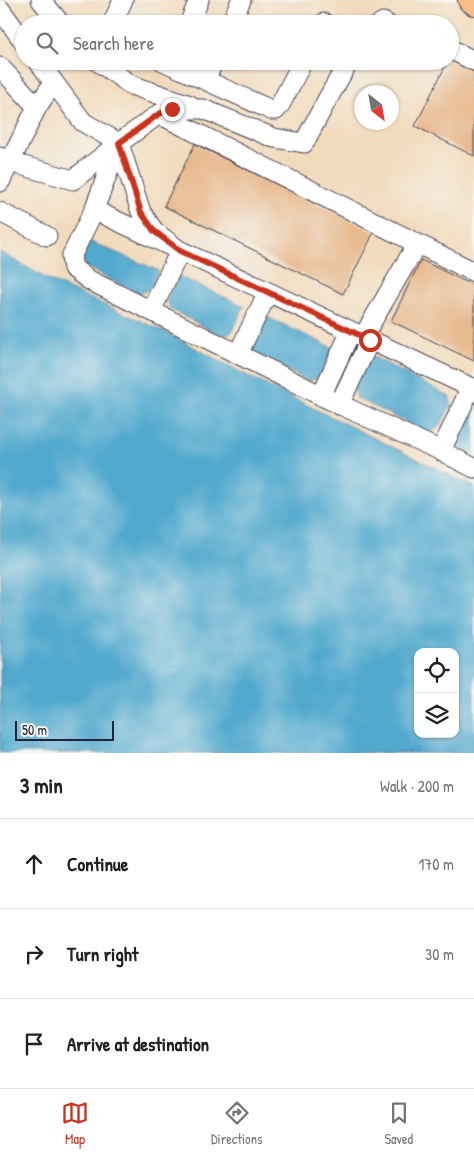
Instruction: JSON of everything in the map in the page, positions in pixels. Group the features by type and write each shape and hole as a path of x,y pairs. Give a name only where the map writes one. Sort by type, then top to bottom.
{"main road":[{"path":"470,0 474,3"}],"lane":[{"path":"42,0 51,15"},
{"path":"116,15 123,0"},
{"path":"193,15 199,0"},
{"path":"235,15 241,0"},
{"path":"0,9 15,30"},
{"path":"459,54 474,61"},
{"path":"0,66 37,107"},
{"path":"46,70 83,122 119,143 141,212 154,231 180,251"},
{"path":"110,70 131,85 203,109 274,138 304,143 345,70"},
{"path":"185,70 271,110 276,110 299,70"},
{"path":"206,80 210,70"},
{"path":"0,182 5,159 54,82"},
{"path":"5,159 73,180 159,114 172,109 203,109"},
{"path":"159,114 474,272"},
{"path":"119,143 94,210 71,257 74,268 89,280 320,396 474,468"},
{"path":"94,210 472,388 440,451"},
{"path":"0,212 47,236"},
{"path":"320,396 362,336 417,244"},
{"path":"151,311 180,251"},
{"path":"238,354 268,292"},
{"path":"339,405 362,336"}],"water":[{"path":"89,241 159,271 150,289 139,294 86,267 82,257"},
{"path":"0,252 49,280 161,330 252,378 474,487 474,753 0,753"},
{"path":"178,276 244,306 232,332 222,336 170,309 167,299"},
{"path":"265,316 333,348 319,378 308,381 254,353 251,344"},
{"path":"372,356 450,397 451,405 440,426 428,433 357,398 353,385"},
{"path":"470,406 474,407 474,455 457,447 456,430"}],"building":[{"path":"459,64 474,72 474,156 415,126 443,70 459,70"},
{"path":"195,144 374,232 343,294 164,206"},
{"path":"421,260 474,286 474,361 391,321"}],"route":[{"path":"172,109 159,114 119,143 141,212 154,231 180,251 370,340"}]}
